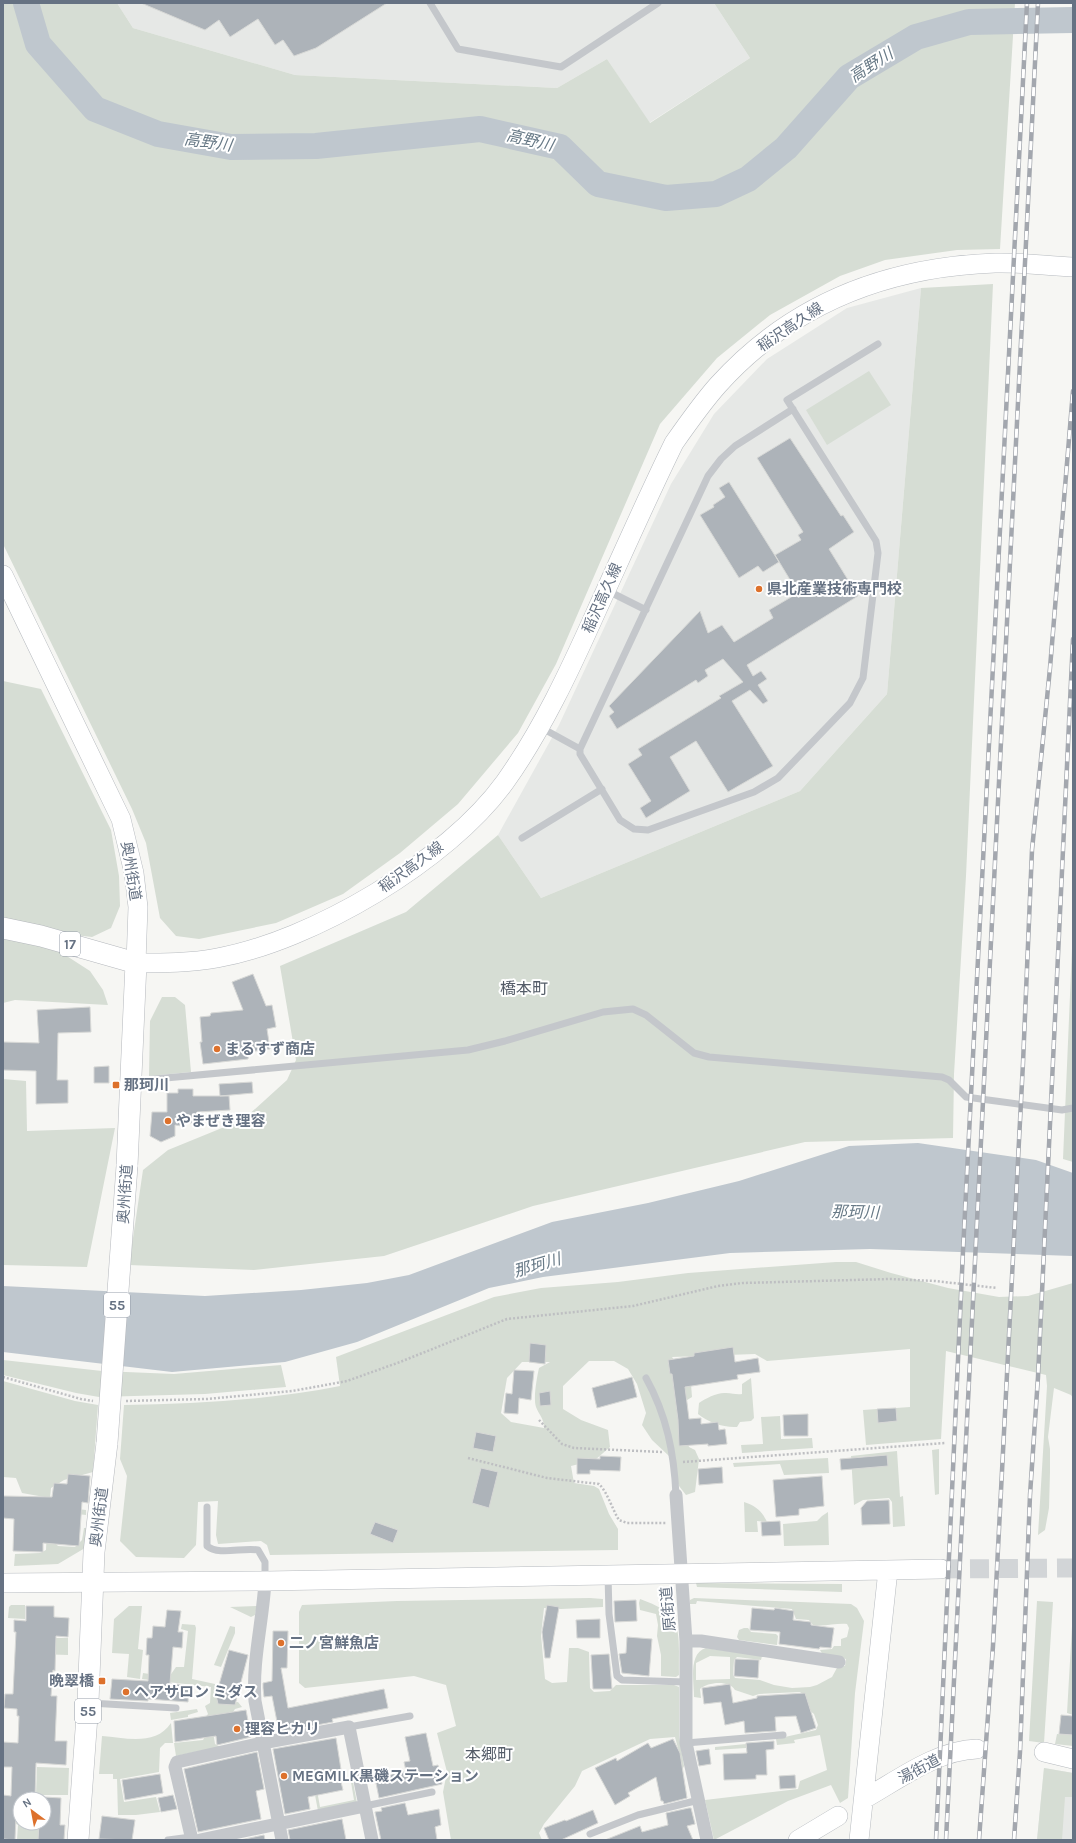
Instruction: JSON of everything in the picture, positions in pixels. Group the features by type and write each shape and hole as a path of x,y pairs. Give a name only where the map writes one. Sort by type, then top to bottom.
{"main road":[{"name":"稲沢高久線","path":"136,963 217,959 255,948 302,931 352,907 434,853 469,822 504,784 566,678 674,443 718,385 747,356 775,334 806,313 841,295 877,281 916,272 996,263 1073,267"},
{"name":"奥州街道","path":"3,575 121,820 134,873 138,907 127,1166 107,1443 94,1552 88,1702 78,1840"},
{"name":"17","path":"3,928 40,936 136,963"},
{"path":"3,1583 941,1569"},
{"path":"859,1840 888,1570"},
{"name":"湯街道","path":"864,1799 935,1760 957,1752 977,1750"},
{"path":"1044,1752 1073,1759"},
{"path":"798,1840 838,1816"}],"street":[{"name":"原街道","path":"676,1496 686,1641 686,1743 707,1840"},
{"path":"265,1580 263,1611 255,1655 253,1680 262,1743 282,1840"},
{"path":"686,1641 701,1641 839,1662"},
{"path":"365,1806 194,1839 175,1766 177,1762 262,1743 349,1727 372,1840"}],"lane":[{"path":"430,3 458,49 561,67 658,3"},
{"path":"793,409 735,446 721,459 708,476 580,749 580,754 620,820 634,829 648,830 754,792 786,771 850,702 858,690 863,678 878,553 876,541 793,409 787,400 878,344"},
{"path":"606,590 646,610"},
{"path":"539,726 580,749"},
{"path":"522,838 602,789"},
{"path":"131,1081 468,1050 505,1041 603,1012 632,1010 646,1016 694,1053 709,1057 942,1077 949,1080 966,1097 1062,1110 1073,1108"},
{"name":"原街道","path":"646,1378 656,1394 666,1422 673,1452 676,1496"},
{"path":"207,1507 207,1546 211,1549 217,1550 258,1550 265,1562 265,1580"},
{"path":"608,1575 609,1614 617,1676 622,1680 685,1682"},
{"path":"88,1702 176,1708"},
{"path":"349,1727 410,1716"},
{"path":"686,1743 783,1735"},
{"path":"365,1806 432,1792"},
{"path":"590,1834 638,1815 699,1800"},
{"path":"168,1840 194,1839"}],"path":[{"path":"120,1401 207,1399 286,1392 347,1381 400,1362 507,1319 633,1306 718,1286 743,1283 890,1279 935,1281 997,1288"},
{"path":"3,1377 81,1399 98,1401"},
{"path":"539,1420 562,1444 574,1448 673,1452"},
{"path":"674,1462 945,1443"},
{"path":"468,1458 547,1478 599,1484 604,1489 612,1509 619,1520 627,1523 678,1522"}],"shaded area":[{"path":"3,3 117,3 133,28 295,75 557,88 607,59 650,123 750,58 714,3 1015,3 1000,249 957,250 885,260 840,276 770,315 717,358 660,424 556,664 518,733 458,804 400,853 343,894 276,923 199,939 176,936 160,918 146,843 132,809 3,544"},
{"path":"117,3 714,3 750,58 649,123 607,59 557,88 295,75 133,28"},
{"path":"993,284 966,876 954,1074 953,1138 805,1142 533,1206 384,1256 254,1270 129,1265 143,1170 168,1150 244,1119 287,1080 296,1060 280,966 406,912 498,835 541,898 800,791 887,694 921,288"},
{"name":"県北産業技術専門校","path":"921,288 887,694 800,791 541,898 498,835 559,725 671,484 714,414 767,359 847,308"},
{"path":"869,371 891,405 827,445 806,410"},
{"path":"3,681 41,689 111,830 119,876 120,906 111,928 92,937 32,930 59,951 90,971 103,990 108,1005 15,1000 3,1003"},
{"path":"1073,925 1073,1162 1063,1159"},
{"path":"162,997 175,997 185,1005 191,1072 149,1076 150,1021"},
{"path":"3,1079 26,1081 27,1131 115,1128 87,1267 3,1265"},
{"path":"836,1262 856,1262 948,1288 999,1297 1028,1296 1073,1283 1073,1398 1071,1395 1054,1388 1048,1437 1050,1449 1049,1508 1045,1530 1038,1535 1047,1386 1046,1375 946,1351 941,1439 866,1445 863,1410 877,1409 879,1423 897,1421 896,1408 910,1407 910,1349 767,1361 755,1354 672,1357 691,1384 692,1397 679,1405 678,1414 689,1447 695,1450 699,1459 695,1492 686,1495 679,1486 672,1469 669,1456 652,1440 642,1425 646,1413 637,1384 628,1369 614,1361 589,1361 563,1386 563,1409 581,1420 608,1430 610,1447 595,1460 571,1466 574,1483 594,1486 599,1489 609,1514 618,1529 618,1550 270,1555 267,1545 261,1541 218,1544 216,1535 218,1501 198,1502 196,1545 184,1558 136,1557 120,1541 127,1476 120,1459 124,1405 178,1404 259,1398 340,1386 336,1357 494,1297 541,1288 618,1282 688,1273","holes":["522,1362 550,1362 539,1368 536,1382 535,1403 544,1428 511,1422 501,1413 507,1378"]},
{"path":"3,1360 102,1371 174,1374 281,1365 286,1387 205,1394 99,1397 76,1393 3,1375"},
{"path":"751,1378 754,1418 751,1421 740,1422 737,1427 727,1427 711,1422 698,1414 699,1403 719,1393 742,1394 742,1384"},
{"path":"3,1381 75,1401 98,1405 93,1472 64,1480 51,1488 50,1498 22,1493 16,1478 3,1477"},
{"path":"780,1416 781,1439 812,1438 813,1448 742,1453 741,1445 763,1444 761,1417"},
{"path":"939,1449 939,1494 935,1495 932,1450"},
{"path":"897,1451 900,1497 903,1496 905,1526 893,1527 892,1502 889,1498 863,1500 854,1505 851,1456","holes":["887,1455 888,1466 857,1458"]},
{"path":"828,1458 829,1473 784,1475 780,1464 734,1467 733,1463"},
{"path":"52,1502 68,1503 70,1508 86,1510 86,1515 61,1512 57,1514 54,1542 58,1546 75,1547 82,1540 84,1528 87,1528 85,1548 58,1564 14,1566 15,1554 40,1553 46,1550 48,1504"},
{"path":"744,1502 758,1509 767,1522 757,1521 758,1532 745,1532"},
{"path":"828,1512 829,1545 784,1546 783,1524 817,1521"},
{"path":"696,1583 842,1584 842,1592 697,1587"},
{"path":"694,1598 851,1604 857,1608 864,1621 855,1693 848,1798 840,1803 831,1785 788,1801 714,1840 705,1800 798,1789 800,1781 827,1770 820,1735 794,1740 795,1743 777,1745 776,1739 816,1730 818,1725 814,1714 809,1710 805,1696 800,1692 759,1694 753,1696 735,1690 723,1683 718,1683 708,1685 700,1689 701,1698 694,1697 693,1669 694,1662 700,1651 706,1648 762,1656 761,1660 737,1657 734,1660 733,1675 735,1678 760,1680 774,1685 792,1688 810,1687 832,1677 838,1666 845,1666 846,1659 823,1655 820,1650 832,1649 834,1646 841,1646 841,1639 847,1637 849,1628 847,1624 821,1626 813,1625 809,1620 796,1619 792,1609 697,1601 696,1604 690,1604 690,1600","holes":["710,1656 730,1657 730,1679 696,1680 696,1663"]},
{"path":"603,1599 603,1607 561,1609 544,1608 541,1635 545,1679 552,1683 567,1682 569,1648 578,1648 589,1652 590,1688 594,1692 610,1691 616,1685 674,1685 679,1687 679,1736 684,1766 682,1770 651,1779 679,1752 675,1737 650,1739 582,1771 575,1786 544,1824 539,1833 542,1840 451,1840 443,1792 447,1772 437,1733 456,1726 446,1685 414,1676 305,1688 299,1683 299,1612 302,1605 397,1601"},
{"path":"640,1599 655,1605 665,1612 672,1619 676,1627 679,1647 679,1675 676,1677 661,1676 661,1655 657,1636 658,1625 656,1614 640,1610"},
{"path":"1037,1601 1053,1602 1044,1743 1029,1741"},
{"path":"11,1605 25,1605 25,1619 8,1618 9,1607"},
{"path":"129,1606 142,1606 138,1649 143,1650 140,1679 127,1677 129,1654 112,1653 114,1619"},
{"path":"257,1606 255,1615 251,1617 230,1607"},
{"path":"1073,1609 1073,1715 1067,1713"},
{"path":"182,1624 195,1625 196,1628 192,1679 215,1684 218,1704 238,1702 242,1707 235,1709 233,1712 234,1722 213,1732 215,1744 218,1746 224,1746 176,1756 174,1743 203,1740 206,1735 204,1719 208,1714 205,1706 210,1703 211,1687 142,1679 143,1673 169,1677 176,1667 184,1667 188,1631 181,1629"},
{"path":"230,1626 235,1627 235,1633 221,1667 214,1665"},
{"path":"748,1628 751,1632 776,1634 778,1636 777,1645 739,1640 737,1637 739,1630"},
{"path":"37,1638 68,1638 68,1655 37,1654"},
{"path":"197,1709 198,1712 188,1715 188,1717 171,1720 170,1713"},
{"path":"171,1723 173,1743 165,1743 160,1748 159,1772 120,1779 124,1802 156,1797 160,1812 136,1815 118,1815 117,1779 113,1779 113,1774 99,1774 102,1736 130,1739 149,1738 165,1730"},
{"path":"1057,1734 1073,1735 1073,1746 1055,1744"},
{"path":"746,1744 746,1748 715,1750 715,1747"},
{"path":"37,1767 69,1768 68,1795 52,1795 52,1791 36,1791"},
{"path":"1044,1768 1073,1773 1073,1840 1037,1840"},
{"path":"1044,1768 1073,1773 1073,1797 1065,1797 1062,1840 1037,1840"},
{"path":"312,1779 315,1779 320,1807 354,1800 351,1782 353,1782 357,1803 318,1811"},
{"path":"3,1816 12,1817 12,1821"},
{"path":"18,1831 38,1831 38,1840 17,1840"}],"water":[{"path":"918,1143 1036,1160 1073,1173 1073,1256 870,1249 730,1253 543,1277 489,1288 357,1342 285,1362 172,1372 3,1352 3,1286 205,1296 301,1290 367,1283 409,1275 552,1222 648,1203 739,1181 849,1146"}],"building":[{"path":"141,3 387,3 316,48 294,56 283,40 275,45 258,19 230,37 219,20 205,30"},
{"path":"790,438 841,516 843,515 854,532 829,549 858,596 747,665 753,676 761,671 767,679 758,685 768,701 763,704 750,690 732,701 773,766 728,792 696,741 670,757 690,791 646,818 640,808 651,801 628,764 642,755 638,749 721,698 719,696 743,682 723,659 705,670 708,676 698,683 696,680 617,729 609,716 614,712 609,706 700,611 708,633 722,625 734,642 773,618 769,610 798,593 775,555 801,540 798,535 803,532 757,458"},
{"path":"729,482 779,562 763,572 758,566 739,578 700,515 714,507 713,505 725,497 719,488"},
{"path":"253,974 266,1006 272,1005 276,1027 267,1029 270,1049 249,1052 248,1059 203,1064 200,1042 202,1042 200,1017 210,1016 211,1013 243,1010 232,982"},
{"path":"90,1007 91,1032 58,1033 57,1080 68,1080 68,1103 36,1104 36,1071 3,1070 3,1042 39,1043 37,1010"},
{"path":"109,1066 109,1083 94,1083 94,1067"},
{"path":"252,1082 253,1093 220,1096 219,1084"},
{"path":"178,1089 193,1089 193,1096 229,1096 230,1110 197,1112 196,1123 182,1123 182,1126 175,1125 175,1136 161,1142 150,1136 152,1112 167,1112 167,1093 178,1093"},
{"path":"530,1343 546,1345 545,1364 529,1362"},
{"path":"733,1347 735,1362 758,1358 760,1372 737,1375 738,1379 685,1387 689,1419 701,1418 701,1424 718,1422 719,1430 725,1429 727,1444 708,1446 708,1444 679,1446 678,1420 672,1374 670,1374 668,1360 694,1356 694,1353"},
{"path":"514,1370 534,1371 531,1400 519,1398 518,1414 504,1413 506,1393 512,1394"},
{"path":"632,1377 637,1397 597,1408 592,1388"},
{"path":"550,1391 551,1405 540,1406 539,1393"},
{"path":"896,1408 897,1421 878,1423 877,1409"},
{"path":"808,1414 808,1436 784,1436 783,1415"},
{"path":"476,1432 496,1436 493,1452 473,1448"},
{"path":"887,1455 888,1466 841,1470 840,1459"},
{"path":"600,1456 621,1457 620,1471 590,1470 590,1474 577,1474 577,1458 600,1459"},
{"path":"722,1467 723,1483 699,1485 698,1469"},
{"path":"481,1468 498,1472 489,1508 472,1503"},
{"path":"68,1474 90,1476 88,1503 82,1502 79,1546 43,1543 43,1552 13,1551 14,1519 3,1518 3,1496 52,1497 54,1483 67,1484"},
{"path":"822,1476 824,1506 799,1509 799,1515 776,1517 773,1480"},
{"path":"889,1500 890,1524 862,1525 861,1508 867,1501"},
{"path":"780,1521 781,1535 762,1536 761,1522"},
{"path":"375,1522 398,1530 393,1543 370,1534"},
{"path":"636,1600 637,1621 615,1622 614,1601"},
{"path":"547,1605 559,1607 550,1658 545,1658 542,1632"},
{"path":"26,1606 54,1606 54,1617 69,1618 68,1637 56,1636 55,1671 53,1670 51,1696 57,1696 55,1741 67,1741 66,1765 36,1763 35,1791 12,1791 12,1831 15,1831 15,1840 3,1839 3,1795 11,1796 12,1767 3,1767 3,1742 18,1743 19,1716 17,1716 17,1709 4,1708 5,1694 13,1694 16,1632 14,1632 14,1620 26,1621"},
{"path":"752,1608 774,1610 775,1608 794,1611 793,1620 811,1622 811,1625 834,1628 831,1648 820,1647 819,1649 779,1644 780,1632 750,1630"},
{"path":"167,1610 181,1611 178,1632 183,1632 182,1648 173,1647 170,1683 189,1686 188,1702 148,1699 148,1701 110,1699 112,1679 148,1681 149,1655 146,1655 147,1638 152,1638 153,1626 165,1627"},
{"path":"600,1619 600,1638 577,1638 576,1620"},
{"path":"273,1631 288,1631 287,1668 281,1668 288,1708 384,1689 388,1708 332,1719 333,1722 279,1732 272,1696 264,1697 263,1688 263,1683 272,1681"},
{"path":"627,1637 652,1639 649,1676 622,1673 619,1654 626,1653"},
{"path":"229,1650 248,1655 235,1705 218,1704 216,1695"},
{"path":"609,1654 612,1689 593,1689 591,1655"},
{"path":"735,1659 759,1660 758,1678 734,1676"},
{"path":"730,1684 733,1703 757,1698 757,1696 805,1693 816,1728 801,1733 796,1716 775,1717 776,1731 745,1733 744,1721 725,1725 721,1702 704,1704 702,1688"},
{"path":"246,1710 251,1737 217,1745 216,1736 175,1742 174,1721"},
{"path":"1061,1715 1073,1716 1073,1735 1059,1734"},
{"path":"426,1733 433,1766 438,1765 442,1784 379,1798 375,1778 406,1771 404,1762 410,1761 405,1737"},
{"path":"336,1738 343,1790 308,1797 310,1809 285,1814 273,1749"},
{"path":"673,1739 680,1753 687,1798 664,1804 663,1801 661,1801 656,1777 628,1793 630,1796 615,1805 595,1768 616,1758 617,1761 648,1743 651,1748"},
{"path":"774,1741 774,1749 766,1750 767,1775 756,1775 756,1779 724,1780 723,1754 747,1753 746,1743"},
{"path":"709,1749 711,1764 699,1766 696,1751"},
{"path":"257,1752 264,1789 256,1791 261,1819 198,1832 184,1769"},
{"path":"160,1774 163,1793 125,1800 122,1780"},
{"path":"795,1775 796,1788 780,1789 779,1776"},
{"path":"173,1795 177,1809 161,1812 158,1798"},
{"path":"52,1797 61,1798 60,1825 65,1825 64,1840 38,1840 39,1831 52,1831"},
{"path":"405,1803 408,1815 439,1809 441,1825 435,1827 437,1840 381,1840 375,1812 382,1811 381,1808"},
{"path":"691,1808 695,1824 687,1826 693,1840 605,1840 640,1826 642,1832 668,1825 666,1813"},
{"path":"593,1810 598,1823 561,1840 549,1840 544,1828"},
{"path":"102,1816 135,1820 132,1840 99,1839"},
{"path":"342,1819 346,1840 290,1840 288,1830"},
{"path":"264,1835 265,1840 240,1840"}],"waterway":[{"name":"高野川","path":"26,3 38,44 95,109 158,134 231,147 316,146 480,129 560,147 598,184 666,198 716,194 748,179 786,148 849,77 916,37 969,22 1073,20"}],"tunnel":[{"path":"941,1569 1073,1568"}],"railway":[{"path":"936,1840 963,1251 1027,3"},
{"path":"946,1840 1038,3"},
{"path":"979,1840 993,1646 1023,1063 1032,850 1050,668 1073,391"},
{"path":"1014,1840 1020,1752 1030,1495 1038,1377 1073,639"}],"place":[{"name":"県北産業技術専門校","path":"759,589"},
{"name":"まるすず商店","path":"217,1049"},
{"name":"那珂川","path":"116,1085"},
{"name":"やまぜき理容","path":"168,1121"},
{"name":"二ノ宮鮮魚店","path":"281,1643"},
{"name":"晩翠橋","path":"102,1681"},
{"name":"ヘアサロン ミダス","path":"126,1692"},
{"name":"理容ヒカリ","path":"237,1729"},
{"name":"MEGMILK黒磯ステーション","path":"284,1776"}],"district":[{"name":"橋本町","path":"524,988"},
{"name":"本郷町","path":"489,1754"}]}
